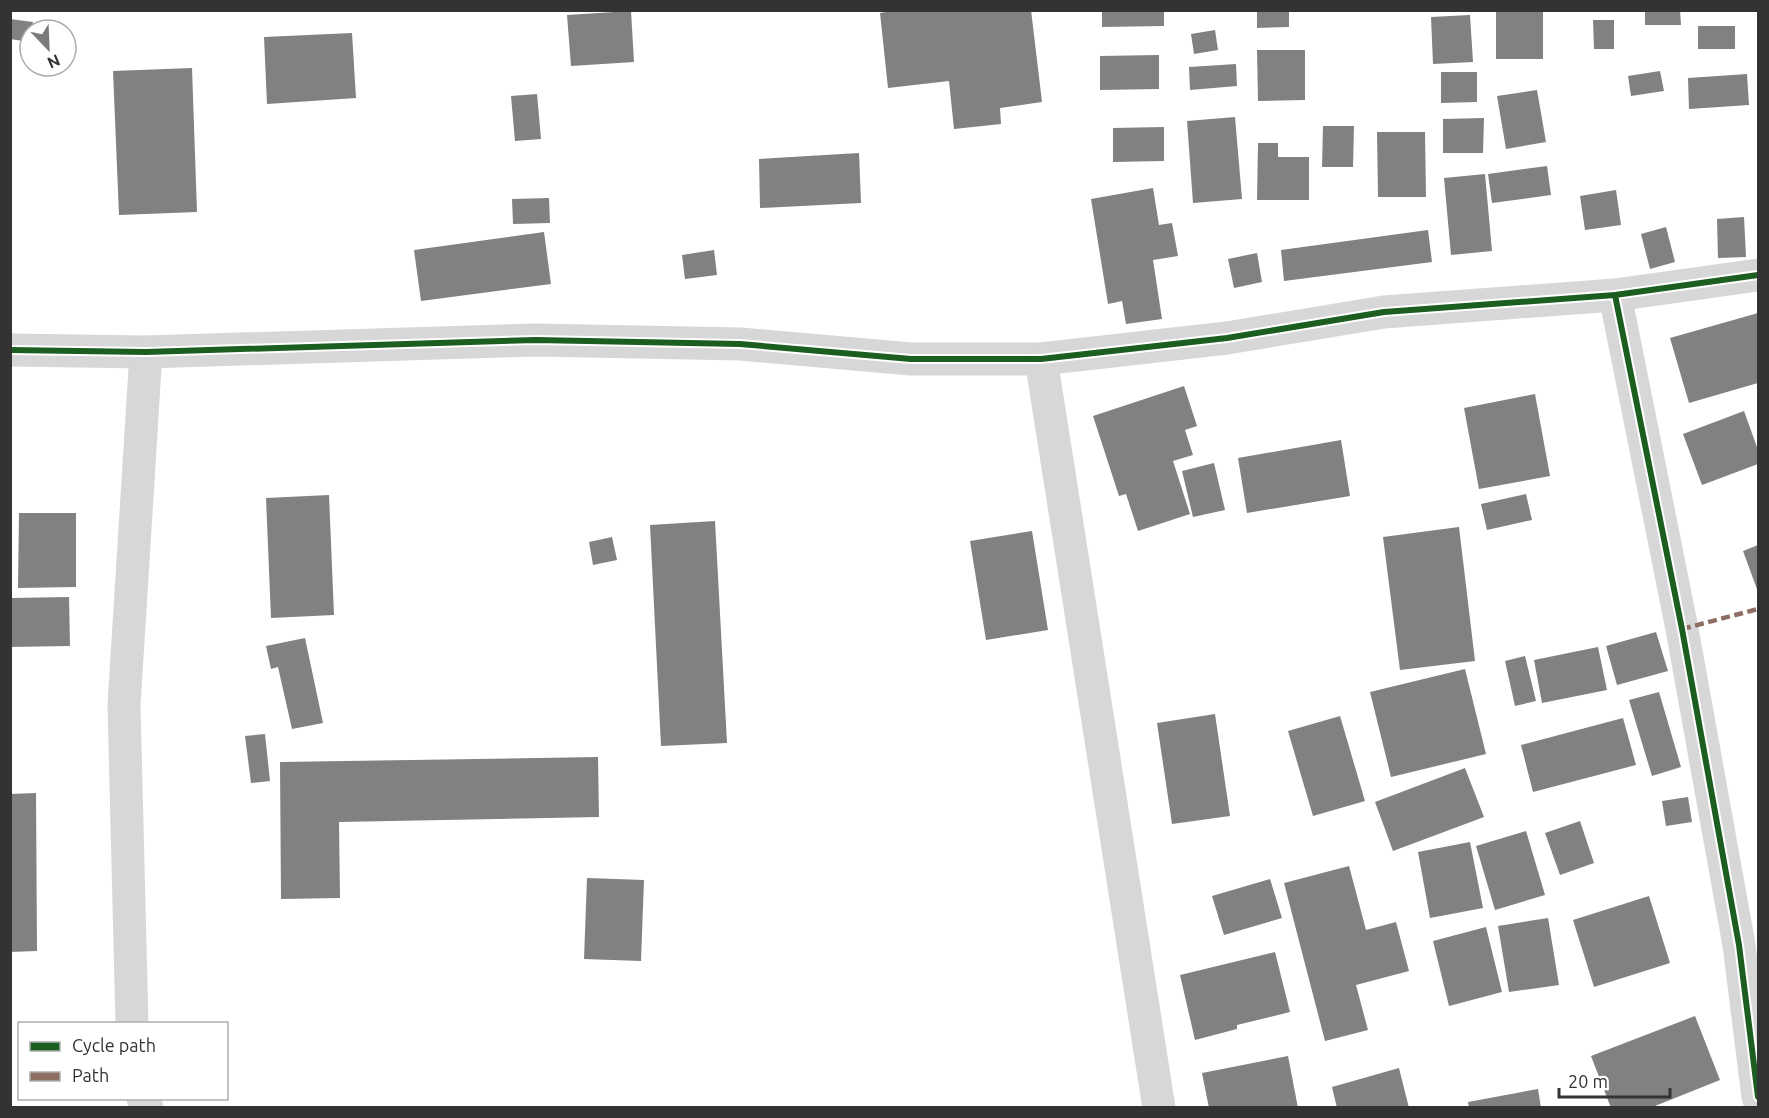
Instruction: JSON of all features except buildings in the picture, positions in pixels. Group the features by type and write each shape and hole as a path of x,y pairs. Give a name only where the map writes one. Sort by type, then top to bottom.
{"street":[{"path":"10,350 146,351 537,340 740,345 911,359 1041,359 1227,338 1384,312 1616,295 1758,275"},
{"path":"1616,295 1682,628 1749,942 1758,1097"},
{"path":"132,1022 124,705 146,351"},
{"path":"1041,359 1159,1107"}],"marked path":[{"path":"1682,629 1758,609"}],"cycle path":[{"path":"10,350 146,352 536,340 740,344 911,359 1041,359 1227,338 1384,312 1615,295 1758,275"},
{"path":"1615,295 1682,629 1739,945 1758,1097"}]}
